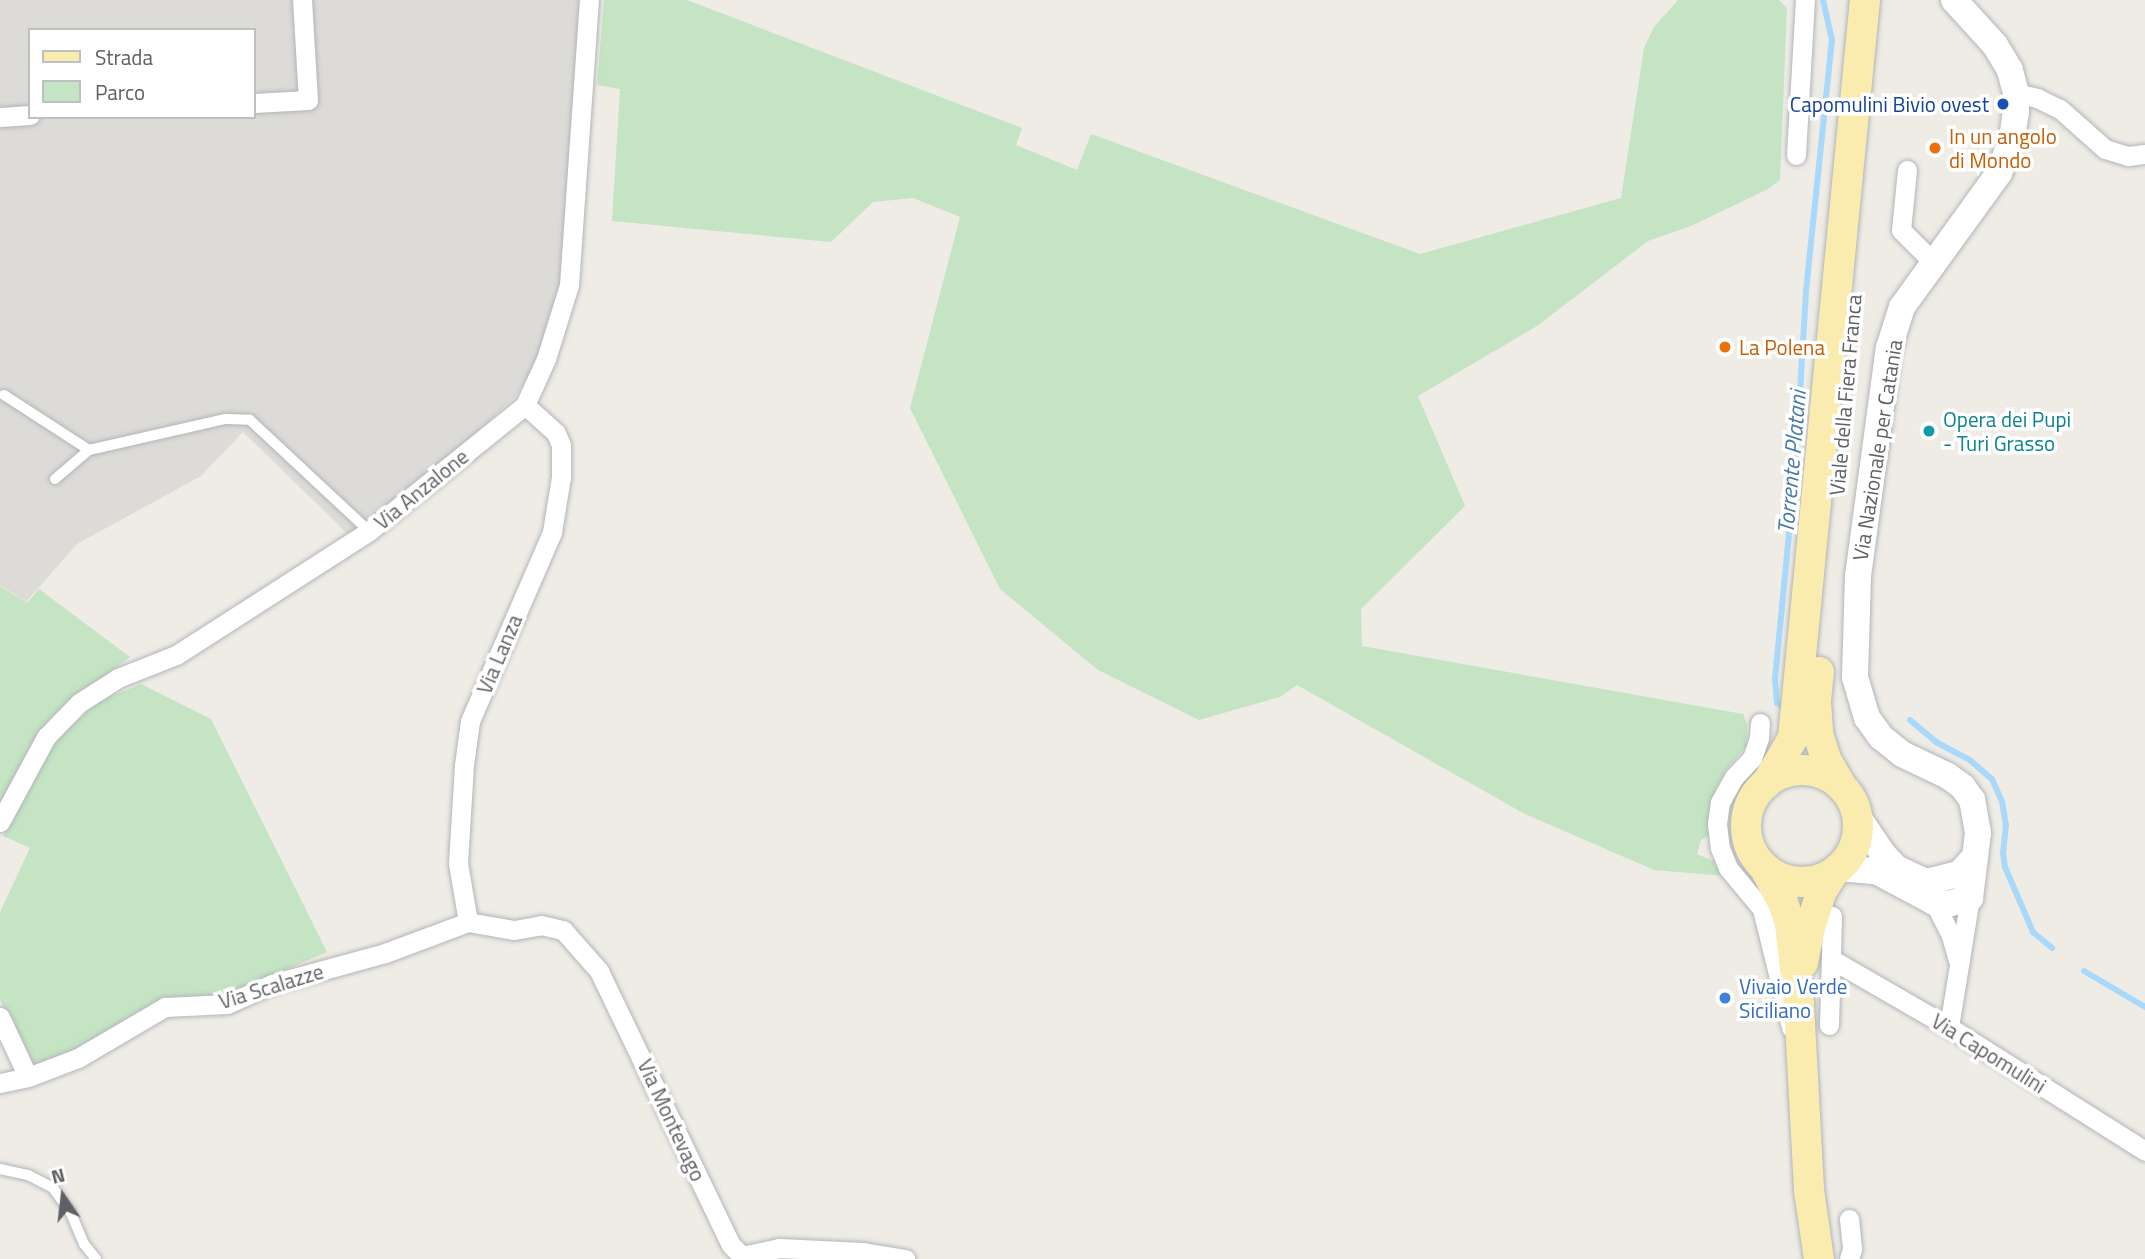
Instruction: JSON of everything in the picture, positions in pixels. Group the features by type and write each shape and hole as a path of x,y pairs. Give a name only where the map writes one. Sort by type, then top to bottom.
{"main road":[{"name":"Viale della Fiera Franca","path":"1766,784 1793,738 1865,0"},
{"name":"Viale della Fiera Franca","path":"1841,785 1818,734 1816,702 1881,0"},
{"name":"Via Nazionale per Catania","path":"1964,4 2010,70 2016,93 2012,139 1999,173 1902,307 1889,348 1858,576 1855,677 1867,718 1881,737 1902,754 1948,776 1963,787 1972,800 1978,832 1970,898"},
{"path":"1819,1259 1809,1191 1799,1004 1790,924 1783,902 1750,846 1747,822 1754,798 1766,784 1782,774 1801,770 1825,775 1841,785 1852,800 1858,817 1896,868 1948,904 1970,898"},
{"path":"1799,1004 1810,927 1822,891 1854,848 1858,817"},
{"path":"1930,892 1959,874 1975,857"},
{"path":"1764,867 1786,879 1804,882 1837,870 1876,871 1930,892"}],"street":[{"path":"256,103 308,100 302,0"},
{"name":"Via Anzalone","path":"0,822 46,737 79,703 118,678 176,654 369,531 524,405 546,359 569,285 589,0"},
{"path":"1796,155 1805,0"},
{"path":"2016,93 2037,98 2060,109 2105,149 2128,156 2145,154"},
{"path":"0,117 28,115"},
{"path":"1906,170 1901,230 1933,262"},
{"name":"Via Lanza","path":"468,922 458,863 464,765 470,721 551,532 561,477 561,445 555,433 524,405"},
{"path":"1759,723 1759,738 1752,758 1734,777 1720,802 1717,824 1720,848 1728,868 1762,909 1800,1062"},
{"path":"1930,892 1951,936 1960,968"},
{"path":"1949,1027 1970,898"},
{"path":"1829,1025 1832,916"},
{"name":"Via Montevago","path":"468,922 514,930 541,925 563,930 600,971 731,1245 742,1258 779,1248 863,1252 905,1259"},
{"name":"Via Scalazze","path":"0,1083 28,1077 78,1058 165,1007 227,1004 272,984 385,953 468,922"},
{"name":"Via Capomulini","path":"1830,959 1949,1027 2145,1151"},
{"path":"0,1017 28,1077"},
{"path":"1849,1219 1852,1249 1849,1259"}],"lane":[{"path":"4,396 89,450"},
{"path":"55,479 89,450 226,419 250,420 369,531"},
{"path":"0,1169 27,1175 53,1188 70,1211 84,1244 96,1259"}],"shaded area":[{"path":"0,0 584,0 568,239 555,309 541,358 514,398 428,477 349,535 243,432 201,476 77,544 26,602 0,585"}],"green space":[{"path":"604,0 687,0 1022,128 1016,145 1077,170 1091,134 1420,254 1621,198 1644,48 1654,27 1678,0 1779,0 1787,8 1780,180 1768,189 1691,226 1648,241 1537,326 1418,396 1465,506 1361,609 1362,646 1743,714 1747,724 1747,745 1726,770 1716,788 1710,810 1710,835 1701,840 1697,854 1718,863 1725,876 1654,870 1523,813 1297,685 1280,697 1199,720 1098,670 1000,589 910,408 960,217 913,198 873,202 831,242 612,221 620,89 597,85"},
{"path":"0,586 27,603 39,589 130,657 52,716 30,748 0,803"},
{"path":"141,684 211,719 327,952 223,996 33,1068 0,1000 0,912 30,848 3,836 45,756 59,737 98,702"}],"waterway":[{"name":"Torrente Platani","path":"1787,710 1777,703 1775,679 1796,460 1806,291 1832,40 1823,0"},
{"name":"Torrente Platani","path":"1910,720 1936,742 1971,761 1992,779 2002,801 2006,825 2003,853 2005,867 2033,932 2052,948"},
{"name":"Torrente Platani","path":"2084,971 2145,1007"}],"place":[{"name":"Capomulini Bivio ovest","path":"2003,104"},
{"name":"In un angolo di Mondo","path":"1935,148"},
{"name":"La Polena","path":"1725,347"},
{"name":"Opera dei Pupi - Turi Grasso","path":"1929,431"},
{"name":"Vivaio Verde Siciliano","path":"1725,998"}]}
